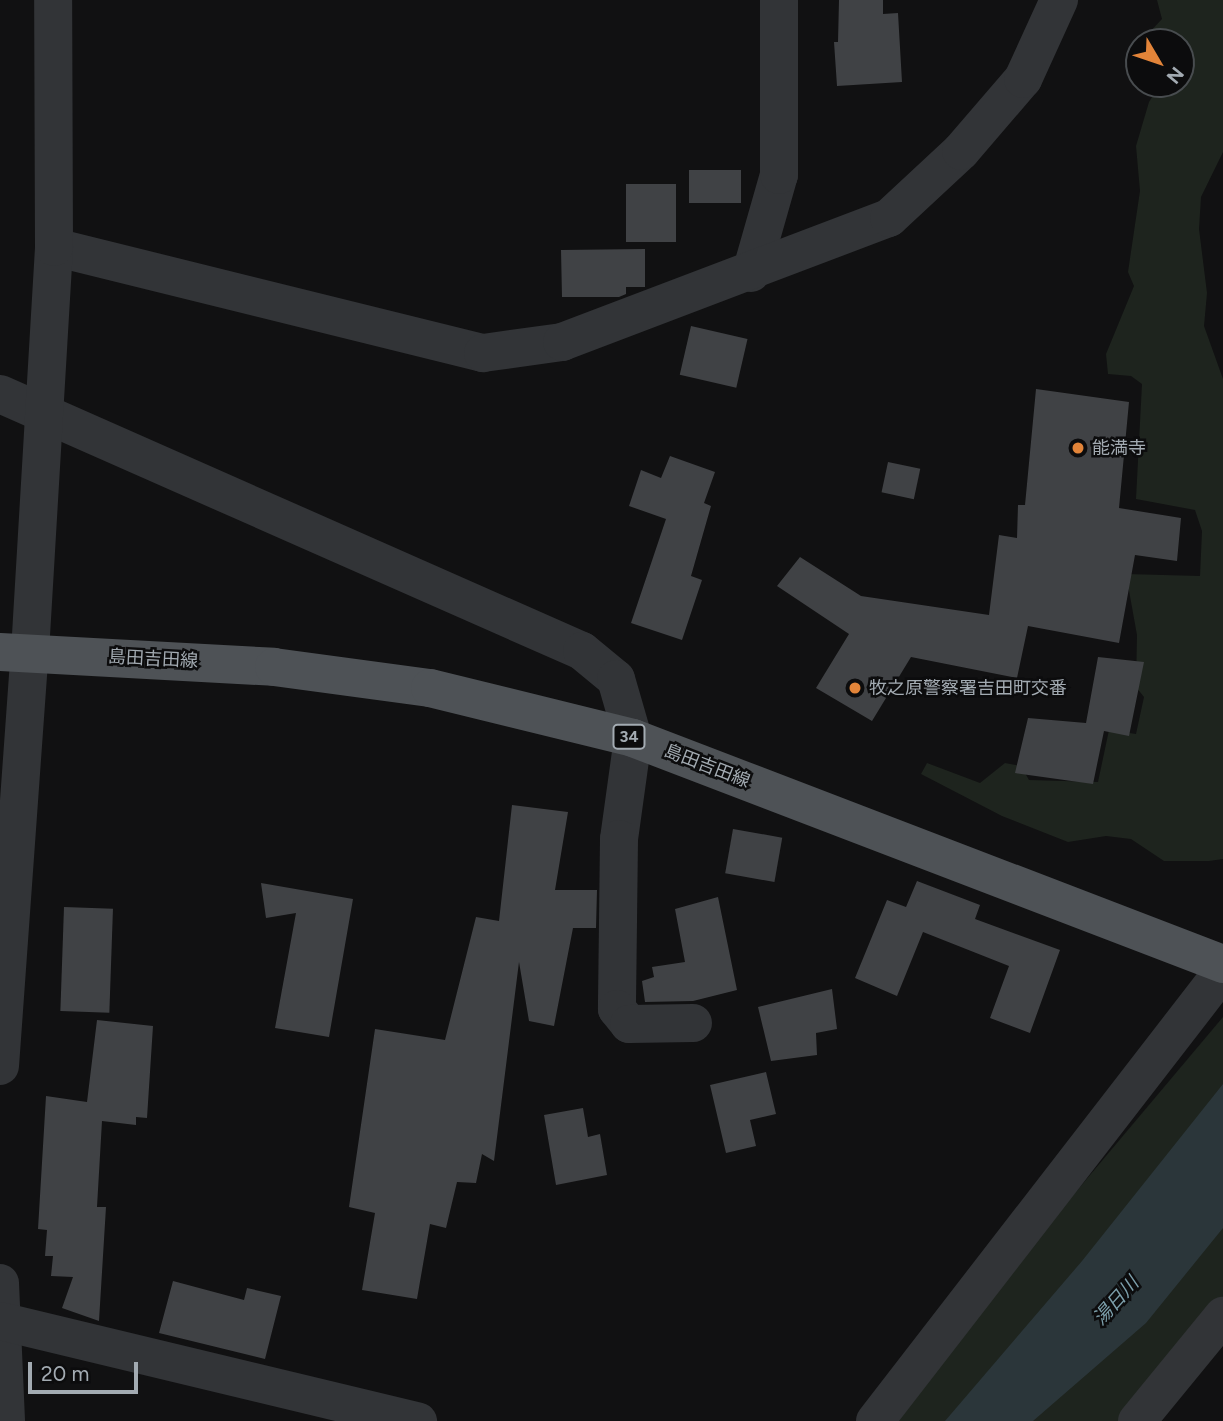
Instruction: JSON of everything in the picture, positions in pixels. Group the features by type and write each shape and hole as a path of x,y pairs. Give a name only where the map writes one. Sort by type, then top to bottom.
{"main road":[{"name":"島田吉田線","path":"15,652 274,667 430,688 633,738 1223,964"}],"street":[{"path":"0,1066 15,652 46,414 54,247 53,0"},
{"path":"751,273 779,175 779,0"},
{"path":"54,247 483,353 562,342 751,273 889,218 961,151 1023,79 1059,0"},
{"path":"0,394 582,651 616,679 633,738 620,839 617,1009 629,1024 692,1023"},
{"path":"875,1421 1223,971"},
{"path":"0,1283 6,1421"},
{"path":"1136,1421 1223,1316"},
{"path":"1,1322 418,1421"}],"shaded area":[{"path":"1157,0 1223,0 1223,152 1201,197 1199,229 1207,293 1204,326 1223,379 1223,859 1209,861 1164,861 1131,839 1106,836 1068,842 1002,816 921,774 927,763 980,783 1005,763 1021,766 1029,780 1098,782 1109,730 1136,734 1144,697 1136,687 1137,635 1126,574 1200,576 1202,531 1195,510 1136,499 1142,384 1131,376 1108,374 1106,354 1134,286 1128,272 1140,191 1136,146 1149,102 1151,98 1195,98 1195,28 1154,28 1162,19"},
{"path":"1223,1017 1223,1307 1133,1421 883,1421"}],"water":[{"name":"湯日川","path":"1223,1084 1223,1228 1146,1323 1033,1421 945,1421 1082,1261"}],"building":[{"path":"839,0 883,0 883,14 898,13 902,82 837,86 834,42 838,42"},
{"path":"689,170 741,170 741,203 689,203"},
{"path":"626,184 676,184 676,242 626,242"},
{"path":"645,249 645,287 626,287 626,294 619,297 562,297 561,250"},
{"path":"691,326 748,339 736,388 680,375"},
{"path":"1036,389 1129,402 1119,508 1181,518 1177,561 1135,555 1119,643 1028,626 1017,678 911,657 872,721 816,688 849,634 777,586 800,557 861,596 989,615 999,535 1017,538 1018,505 1025,505"},
{"path":"670,456 715,472 704,503 711,506 691,576 702,580 682,640 631,623 666,519 629,506 641,470 661,478"},
{"path":"888,462 920,469 914,499 882,492"},
{"path":"1098,657 1144,662 1129,736 1104,731 1093,784 1015,773 1028,718 1086,723"},
{"path":"512,805 568,812 555,890 597,890 596,928 573,928 554,1026 529,1021 519,962 494,1161 482,1154 476,1183 457,1182 446,1228 430,1224 417,1299 362,1290 375,1213 349,1207 375,1029 445,1040 476,917 499,921"},
{"path":"733,829 782,838 774,882 725,873"},
{"path":"917,881 980,905 975,919 1060,950 1030,1033 990,1018 1009,966 923,932 897,996 855,978 887,900 906,907"},
{"path":"261,883 353,899 329,1037 275,1028 296,913 266,918"},
{"path":"718,897 737,990 693,1001 645,1002 642,981 654,977 652,967 685,962 675,909"},
{"path":"64,907 113,909 109,1013 60,1011"},
{"path":"832,989 837,1029 816,1033 817,1055 771,1061 758,1007"},
{"path":"97,1020 153,1026 147,1118 136,1117 136,1125 102,1121 97,1207 106,1207 99,1321 62,1308 73,1277 51,1276 53,1256 45,1256 47,1230 38,1229 46,1096 87,1102"},
{"path":"766,1072 776,1114 750,1120 756,1146 726,1153 710,1085"},
{"path":"583,1108 588,1137 600,1134 607,1175 556,1185 544,1115"},
{"path":"173,1281 244,1300 247,1288 281,1296 265,1359 159,1333"}],"place":[{"name":"能満寺","path":"1078,448"},
{"name":"牧之原警察署吉田町交番","path":"855,688"}]}
